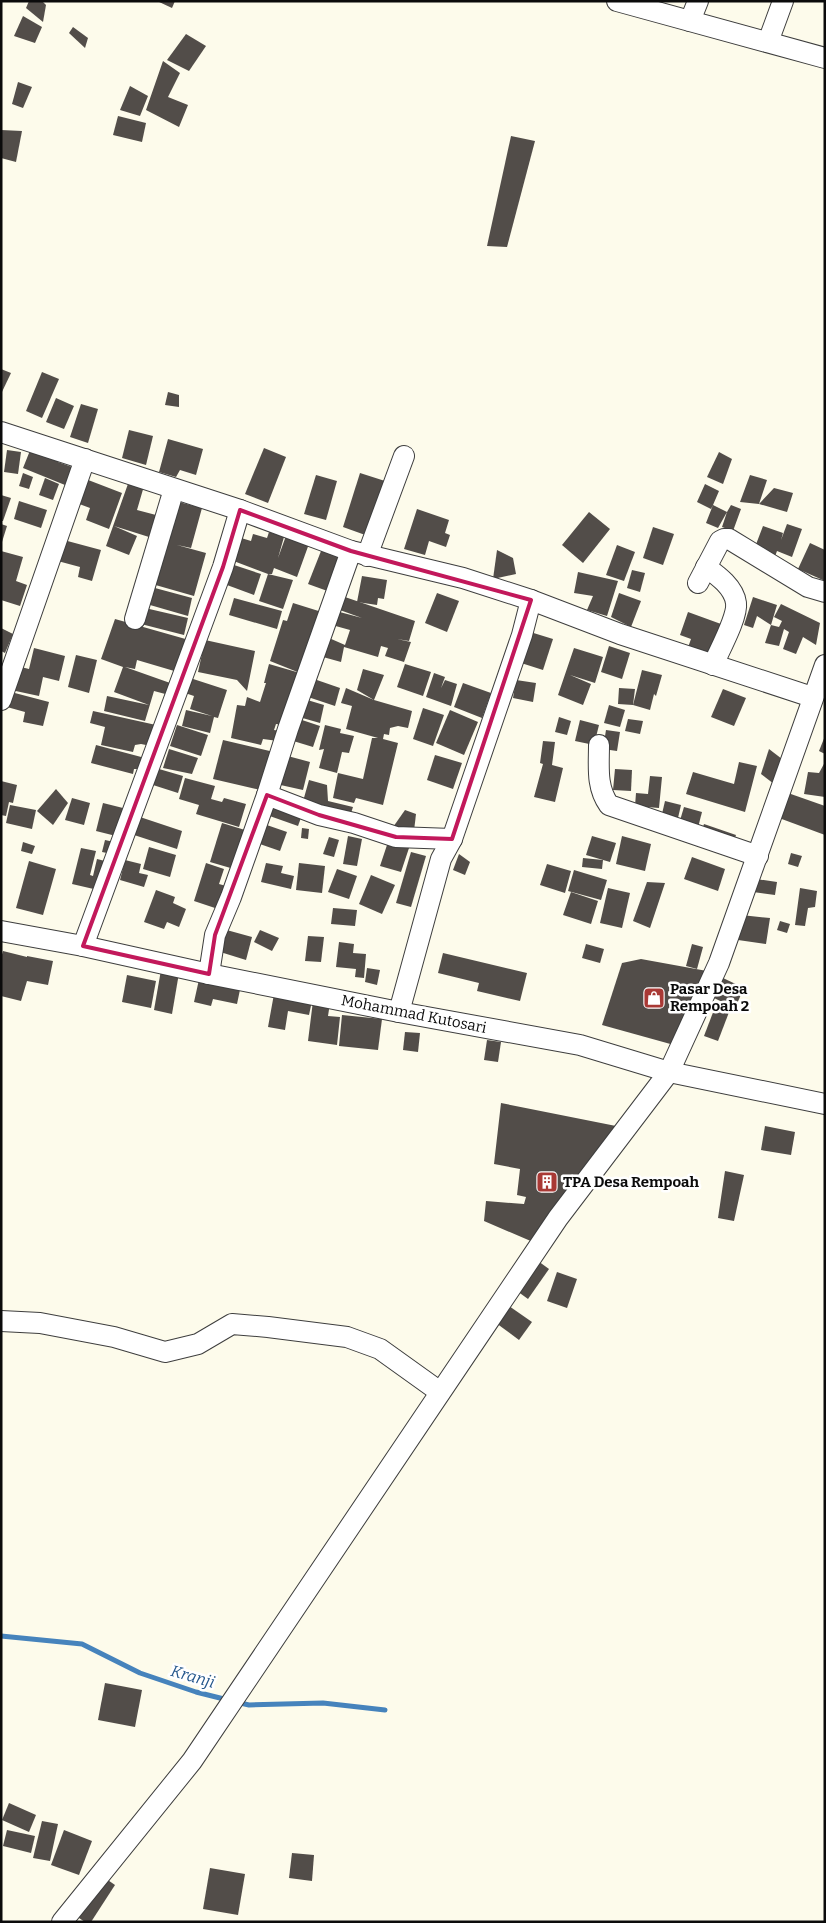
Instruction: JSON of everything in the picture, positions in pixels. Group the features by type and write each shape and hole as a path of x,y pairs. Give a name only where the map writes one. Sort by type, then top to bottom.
{"street":[{"path":"617,1 825,58"},
{"path":"690,21 698,1"},
{"path":"768,42 783,1"},
{"path":"1,432 240,510 359,554 463,578 531,600 620,634 812,697"},
{"path":"210,974 215,935 231,897 288,729 359,554 404,456"},
{"path":"1,700 85,460"},
{"path":"135,620 174,489"},
{"path":"83,946 220,576 240,510"},
{"path":"713,665 731,624 736,603 728,587 715,574 702,575 720,541 729,539 808,587 825,592"},
{"path":"399,1012 441,859 452,839 522,635 531,600"},
{"path":"62,1922 192,1761 558,1218 669,1072 719,963 758,856 812,697 825,665"},
{"path":"599,745 600,786 602,796 609,805 758,856"},
{"path":"267,795 319,815 354,822 396,837 452,839"},
{"name":"Mohammad Kutosari","path":"1,931 83,946 399,1012 580,1045 669,1072 825,1104"},
{"path":"1,1321 40,1323 114,1337 165,1352 198,1344 232,1324 347,1337 380,1349 440,1392"}],"highlighted area":[{"path":"240,510 351,551 531,600 452,839 396,837 319,815 267,795 215,935 209,974 83,946 223,567"}],"building":[{"path":"29,1 42,1 46,5 43,22 26,8"},
{"path":"157,1 175,1 172,8"},
{"path":"23,16 42,27 35,43 14,36"},
{"path":"73,27 88,38 85,48 69,33"},
{"path":"186,34 206,46 189,71 167,60"},
{"path":"163,61 180,73 168,97 188,105 179,127 146,110"},
{"path":"18,82 32,87 23,108 12,104"},
{"path":"130,86 148,96 140,116 120,110"},
{"path":"118,116 146,123 142,142 113,135"},
{"path":"1,130 22,131 16,162 1,158"},
{"path":"511,136 535,141 507,247 487,246"},
{"path":"1,369 11,373 1,394"},
{"path":"42,372 59,379 42,418 26,411"},
{"path":"168,392 179,395 179,407 165,405"},
{"path":"56,398 74,406 64,429 46,422"},
{"path":"81,404 98,409 88,443 70,437"},
{"path":"129,430 153,436 146,465 122,458"},
{"path":"168,439 203,449 196,475 180,470 176,477 159,472"},
{"path":"31,448 60,459 58,462 72,467 65,485 23,468"},
{"path":"264,448 286,457 268,503 245,494"},
{"path":"7,450 21,452 18,474 4,472"},
{"path":"719,452 732,459 723,484 707,477"},
{"path":"23,473 33,477 29,489 19,486"},
{"path":"360,473 385,481 368,536 343,527"},
{"path":"316,475 337,481 326,520 304,514"},
{"path":"750,475 767,480 759,504 740,502"},
{"path":"45,478 59,484 53,500 39,495"},
{"path":"83,478 122,493 109,529 86,520 90,508 74,502"},
{"path":"129,481 144,486 137,510 156,515 149,537 114,526 137,536 129,555 106,546"},
{"path":"705,484 719,491 711,509 697,502"},
{"path":"774,488 793,493 787,512 759,504"},
{"path":"1,495 11,498 3,521 1,521"},
{"path":"19,501 47,510 41,528 14,519"},
{"path":"175,501 202,508 191,548 177,545 206,553 194,596 152,584"},
{"path":"713,505 727,512 718,528 706,523"},
{"path":"731,505 741,509 733,531 722,527"},
{"path":"417,509 449,520 445,533 450,535 446,547 429,541 425,555 404,549"},
{"path":"589,512 610,529 583,563 562,545"},
{"path":"1,524 7,526 2,542 1,542"},
{"path":"787,524 802,529 792,557 777,551 773,562 755,547 763,526 783,533 781,540"},
{"path":"653,527 674,534 663,565 643,558"},
{"path":"269,532 284,537 278,558 287,533 310,541 297,577 274,568 272,574 231,560 238,537 251,541 253,534 267,538"},
{"path":"60,539 101,550 92,581 78,577 80,567 54,560"},
{"path":"810,543 825,550 825,581 798,569"},
{"path":"617,545 635,552 624,581 606,575"},
{"path":"323,546 347,556 333,593 308,584"},
{"path":"497,550 513,558 516,574 493,579"},
{"path":"1,551 23,557 16,581 27,585 20,606 1,600"},
{"path":"234,565 261,574 254,595 227,585"},
{"path":"632,570 645,573 640,592 627,588"},
{"path":"578,572 618,581 607,616 587,610 593,596 574,593"},
{"path":"268,574 293,580 283,609 259,601"},
{"path":"362,576 387,580 384,599 378,598 377,605 357,602"},
{"path":"155,588 192,598 188,616 150,605"},
{"path":"437,593 459,601 447,632 425,623"},
{"path":"619,593 641,601 631,627 611,617"},
{"path":"342,596 415,621 409,641 397,639 411,642 404,662 385,656 388,648 381,646 378,657 344,647 341,662 323,657 329,638 345,645 350,630 332,625 336,611 362,618 337,609"},
{"path":"753,597 777,605 771,625 757,616 753,628 744,625"},
{"path":"234,598 282,611 277,629 229,615"},
{"path":"293,603 325,613 284,725 276,724 274,730 280,731 278,741 263,739 261,745 231,738 237,705 245,706 247,697 260,702 269,664 300,673 270,661 283,620 287,621"},
{"path":"781,604 820,623 816,645 803,637 796,654 783,649 789,632 784,629 779,646 765,643 771,625 779,627 782,621 774,617"},
{"path":"145,608 188,618 184,635 141,624"},
{"path":"688,612 721,624 708,660 686,653 691,639 680,635"},
{"path":"115,619 189,640 181,673 137,660 135,669 125,667 173,684 169,695 154,691 145,721 104,711 107,696 149,705 114,692 123,667 101,659"},
{"path":"1,628 13,634 5,653 1,651"},
{"path":"527,631 553,639 543,670 518,662"},
{"path":"205,640 255,651 247,691 237,680 198,672"},
{"path":"609,646 630,653 622,679 601,672"},
{"path":"34,648 65,656 59,681 43,677 39,696 11,690 17,666 29,669"},
{"path":"574,648 603,657 595,683 570,675 591,684 583,705 558,695"},
{"path":"76,655 97,660 89,693 68,687"},
{"path":"405,664 431,672 423,696 397,687"},
{"path":"363,669 384,675 374,700 357,690"},
{"path":"642,670 662,675 650,710 633,705"},
{"path":"434,673 445,677 441,688 445,680 457,684 451,706 426,697"},
{"path":"187,677 227,690 218,718 214,717 210,733 182,726 186,710 212,716 190,709 194,696 182,692"},
{"path":"314,679 340,688 335,706 308,697"},
{"path":"516,680 536,683 533,702 513,698"},
{"path":"463,683 491,693 482,718 454,707"},
{"path":"346,688 374,700 412,711 408,728 398,726 390,728 389,735 384,734 383,739 398,743 383,805 356,798 354,803 333,798 338,773 363,779 372,738 378,738 346,729 352,706 341,703"},
{"path":"619,688 635,689 633,705 618,704"},
{"path":"723,689 746,698 734,726 711,717"},
{"path":"11,692 49,702 43,726 23,722 25,712 7,707"},
{"path":"304,699 324,705 320,723 299,717"},
{"path":"609,705 625,710 620,727 604,723"},
{"path":"423,708 444,715 433,746 413,739"},
{"path":"450,710 478,722 464,755 436,743"},
{"path":"93,711 156,725 151,746 135,745 133,752 101,745 105,727 90,723"},
{"path":"559,717 571,721 567,735 555,732"},
{"path":"296,718 320,726 313,747 290,740"},
{"path":"628,719 643,721 640,734 625,731"},
{"path":"580,720 599,725 594,745 575,741"},
{"path":"177,725 208,735 201,756 170,746"},
{"path":"325,725 341,729 340,733 354,736 349,753 342,752 337,773 319,768 324,749 319,750"},
{"path":"606,730 620,732 617,751 603,749"},
{"path":"825,736 825,754 819,751"},
{"path":"223,740 278,753 265,791 213,779"},
{"path":"543,741 555,742 552,765 563,768 555,802 534,797 543,764 540,763"},
{"path":"96,745 145,758 142,769 134,769 133,774 91,763"},
{"path":"169,749 198,758 192,774 163,768"},
{"path":"769,749 782,759 774,784 761,774"},
{"path":"284,755 310,762 303,790 276,784"},
{"path":"435,755 462,763 453,789 427,780"},
{"path":"739,762 757,766 745,812 686,794 693,772 734,784"},
{"path":"825,762 825,797 804,794 808,772 819,773"},
{"path":"159,769 183,776 178,793 153,785"},
{"path":"615,769 632,770 631,791 613,790"},
{"path":"650,776 662,777 659,808 635,806 636,793 648,794"},
{"path":"185,778 215,786 211,799 222,802 224,798 246,804 239,827 196,814 199,805 179,799"},
{"path":"309,780 327,785 328,801 353,807 349,819 302,805"},
{"path":"1,781 17,785 13,803 9,802 6,816 1,815"},
{"path":"56,789 68,803 53,825 37,811"},
{"path":"788,793 825,806 825,835 779,818"},
{"path":"72,798 90,803 84,825 65,820"},
{"path":"269,800 303,812 298,826 264,814"},
{"path":"665,801 681,805 674,835 658,831"},
{"path":"103,803 123,808 116,836 96,831"},
{"path":"10,805 36,810 32,829 6,823"},
{"path":"684,807 702,812 694,843 675,837"},
{"path":"405,810 416,814 414,831 391,830"},
{"path":"137,816 182,831 177,849 131,834"},
{"path":"222,823 245,830 234,869 210,862"},
{"path":"261,823 287,832 280,851 254,842"},
{"path":"704,824 736,835 730,852 698,841"},
{"path":"302,828 309,829 308,839 301,838"},
{"path":"348,836 362,839 357,866 343,864"},
{"path":"592,836 616,843 610,862 586,855"},
{"path":"622,836 651,844 645,871 616,864"},
{"path":"329,837 339,840 334,857 323,854"},
{"path":"105,840 114,842 112,854 102,852"},
{"path":"23,842 35,846 32,854 21,851"},
{"path":"388,842 409,848 401,872 380,866"},
{"path":"149,847 176,855 170,877 143,869"},
{"path":"81,848 96,851 90,875 93,876 97,859 105,861 98,890 72,884"},
{"path":"411,852 426,856 411,907 396,903"},
{"path":"791,853 802,856 798,867 788,864"},
{"path":"459,854 470,862 465,875 453,870"},
{"path":"692,857 725,869 718,891 684,879"},
{"path":"583,858 603,860 602,869 582,867"},
{"path":"125,860 141,864 139,873 148,875 144,887 120,880"},
{"path":"29,861 56,869 43,915 16,908"},
{"path":"206,863 224,869 219,884 226,886 218,909 194,901"},
{"path":"266,863 283,866 281,873 294,876 291,889 261,882"},
{"path":"299,863 325,866 322,893 296,890"},
{"path":"547,864 571,871 565,893 540,885"},
{"path":"337,869 357,876 349,899 328,892"},
{"path":"574,870 607,880 601,900 568,891"},
{"path":"371,875 395,885 382,914 359,904"},
{"path":"756,879 777,882 775,895 753,892"},
{"path":"647,882 665,883 650,928 633,921"},
{"path":"608,888 630,893 622,928 600,923"},
{"path":"800,888 817,891 815,907 808,908 805,926 795,925"},
{"path":"156,890 175,897 173,903 186,909 179,927 167,922 164,929 144,922"},
{"path":"571,892 598,901 591,924 563,915"},
{"path":"333,908 357,910 355,926 331,924"},
{"path":"741,915 770,918 766,944 738,940"},
{"path":"780,921 790,924 787,933 777,930"},
{"path":"223,929 252,937 246,960 217,951"},
{"path":"260,930 279,938 272,951 254,942"},
{"path":"308,936 324,937 321,962 305,961"},
{"path":"339,942 354,944 353,953 366,954 364,978 355,977 356,969 336,967"},
{"path":"586,944 604,949 600,963 582,958"},
{"path":"692,944 703,947 697,969 686,966"},
{"path":"3,951 53,961 48,985 27,981 21,1001 1,996 1,958"},
{"path":"443,953 527,973 520,1001 477,991 479,983 438,973"},
{"name":"Pasar Desa Rempoah 2","path":"641,959 707,971 674,1045 602,1025 622,963"},
{"path":"367,968 380,970 377,985 365,982"},
{"path":"161,970 179,973 172,1014 154,1010"},
{"path":"127,975 156,981 151,1008 122,1002"},
{"path":"200,975 241,985 237,1004 213,999 211,1006 194,1002"},
{"path":"723,978 744,988 735,1008 714,998"},
{"path":"274,994 312,1001 309,1015 288,1011 285,1030 268,1027"},
{"path":"313,1001 330,1003 328,1016 340,1017 337,1045 308,1041"},
{"path":"717,1002 731,1007 718,1041 704,1036"},
{"path":"342,1015 382,1019 378,1050 339,1046"},
{"path":"405,1032 420,1033 418,1052 403,1050"},
{"path":"487,1040 501,1042 498,1062 484,1060"},
{"name":"TPA Desa Rempoah","path":"501,1103 616,1126 533,1242 484,1221 486,1201 524,1204 526,1197 517,1195 520,1169 494,1164"},
{"path":"765,1126 795,1132 791,1155 761,1150"},
{"path":"725,1171 744,1175 734,1221 718,1218"},
{"path":"538,1261 549,1269 528,1299 517,1291"},
{"path":"557,1272 577,1279 567,1308 547,1301"},
{"path":"509,1306 532,1322 519,1340 496,1323"},
{"path":"105,1683 142,1690 135,1727 98,1720"},
{"path":"9,1803 36,1815 29,1832 2,1820"},
{"path":"42,1821 58,1824 50,1861 33,1858"},
{"path":"7,1830 35,1836 31,1853 3,1846"},
{"path":"64,1830 92,1841 79,1875 51,1865"},
{"path":"292,1853 314,1855 312,1881 289,1878"},
{"path":"210,1868 245,1874 238,1915 203,1909"},
{"path":"102,1876 115,1885 91,1922 85,1922 76,1916"}],"waterway":[{"name":"Kranji","path":"1,1636 82,1644 140,1673 196,1692 228,1700"},
{"name":"Kranji","path":"236,1702 249,1705 323,1703 385,1710"}],"place":[{"name":"Pasar Desa Rempoah 2","path":"654,998"},
{"name":"TPA Desa Rempoah","path":"547,1182"}]}
